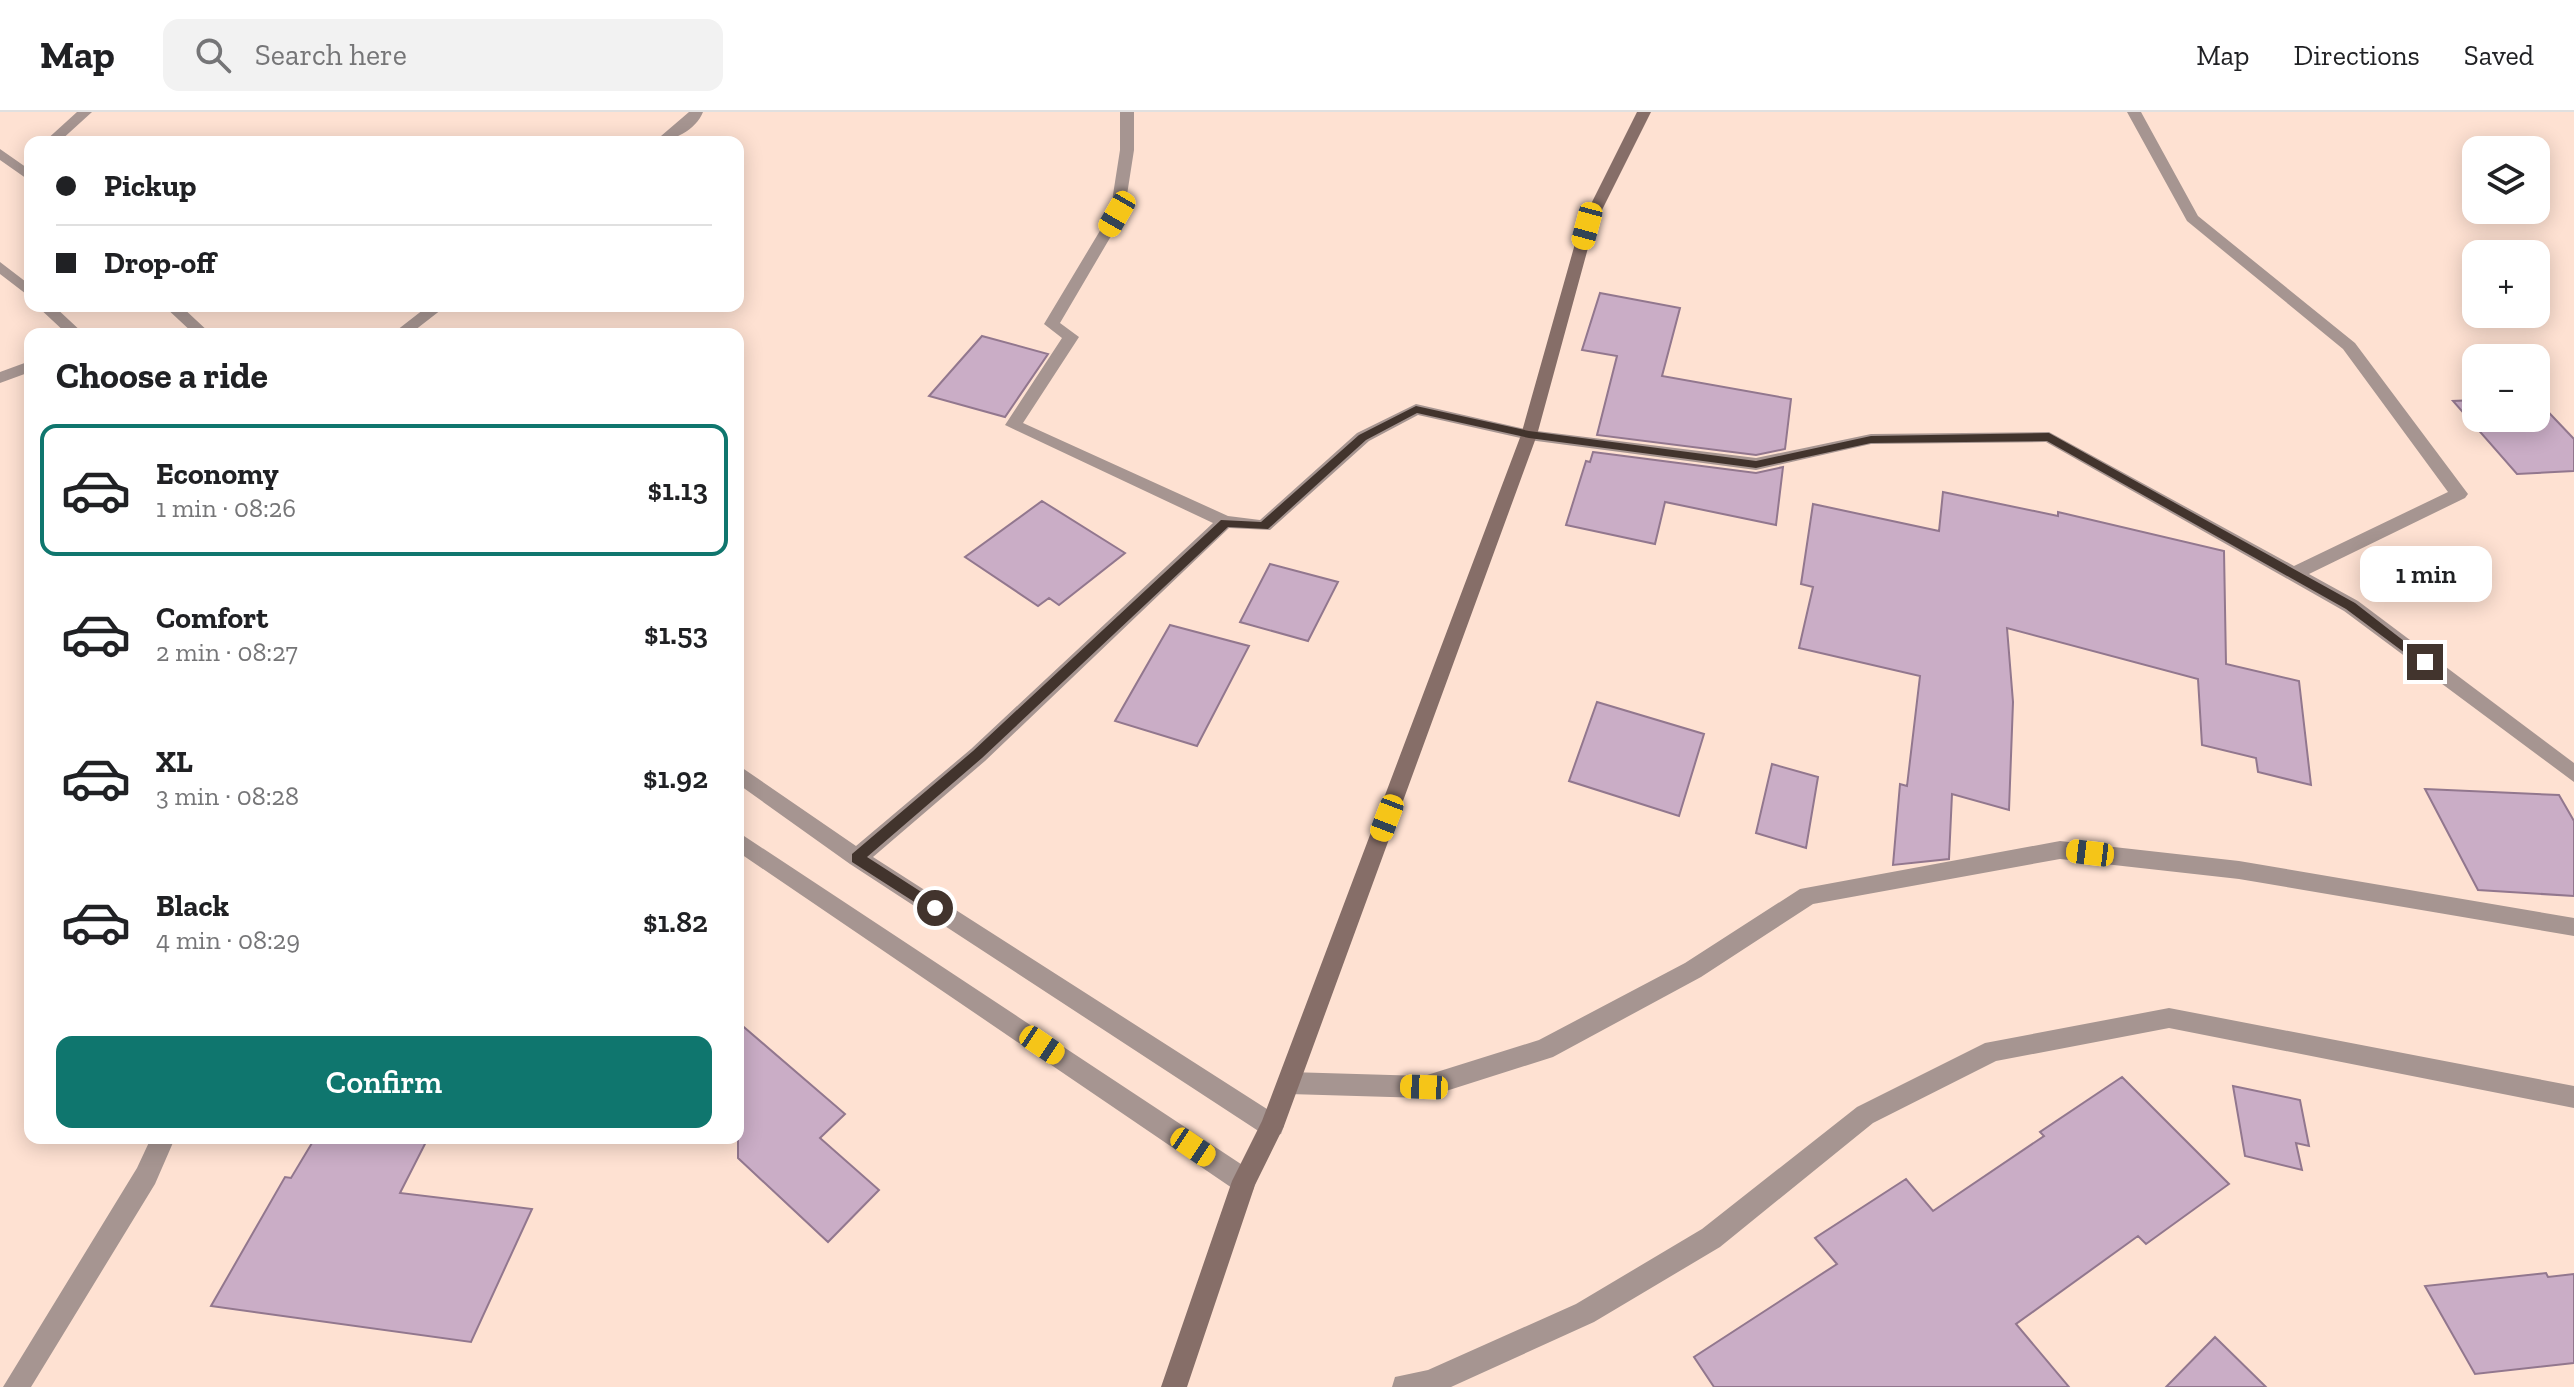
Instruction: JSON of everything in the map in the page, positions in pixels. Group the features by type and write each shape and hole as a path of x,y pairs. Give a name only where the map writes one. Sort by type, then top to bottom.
{"street":[{"path":"58,136 85,112"},
{"path":"669,136 694,118 696,112"},
{"path":"1127,112 1127,150 1117,214 1052,324 1071,337 1013,425 1225,522 1264,526 1363,437 1416,409 1529,435 1756,464 1871,439 2049,437 2351,606 2574,774"},
{"path":"1174,1387 1244,1181 1272,1126 1289,1083 1529,435 1587,226 1644,112"},
{"path":"2134,112 2192,218 2349,346 2459,494 2296,573"},
{"path":"0,153 24,167"},
{"path":"0,266 24,288"},
{"path":"52,312 69,328"},
{"path":"179,312 196,328"},
{"path":"408,328 430,312"},
{"path":"0,378 24,368"},
{"path":"857,858 978,755 1225,522"},
{"path":"744,777 857,858 1272,1126"},
{"path":"744,845 1244,1181"},
{"path":"1289,1083 1424,1087 1545,1049 1693,970 1808,896 2060,850 2239,870 2574,927"},
{"path":"1405,1387 1429,1383 1585,1313 1711,1238 1865,1115 1993,1051 2169,1018 2574,1097"},
{"path":"16,1387 146,1176 160,1144"}],"building":[{"path":"1600,293 1680,308 1662,376 1791,399 1785,449 1756,455 1597,435 1617,356 1582,350"},
{"path":"982,336 1048,354 1005,417 929,396"},
{"path":"2453,401 2462,401 2462,411"},
{"path":"2550,414 2574,439 2574,471 2517,474 2480,432 2550,432"},
{"path":"1593,452 1756,473 1783,467 1776,525 1665,502 1655,544 1566,525 1586,461 1590,462"},
{"path":"1943,492 2058,516 2058,512 2224,551 2226,664 2299,681 2311,785 2258,772 2256,758 2202,745 2198,679 2007,628 2013,702 2009,810 1952,794 1949,859 1893,865 1900,784 1907,786 1920,676 1799,648 1813,587 1801,584 1813,504 1939,531"},
{"path":"1042,501 1125,553 1059,605 1049,598 1038,606 965,557"},
{"path":"1270,564 1338,582 1308,641 1240,622"},
{"path":"1170,625 1249,646 1197,746 1115,721"},
{"path":"1597,702 1704,734 1679,816 1569,781"},
{"path":"1772,764 1818,777 1806,848 1756,833"},
{"path":"2425,789 2559,795 2574,821 2574,896 2478,890"},
{"path":"744,1027 845,1114 820,1138 879,1190 828,1242 738,1158 738,1144 744,1144"},
{"path":"2122,1077 2229,1184 2146,1244 2138,1236 2016,1324 2069,1387 1714,1387 1694,1357 1837,1264 1815,1238 1906,1179 1933,1211 2044,1136 2040,1132"},
{"path":"2233,1086 2300,1100 2309,1146 2296,1143 2302,1170 2245,1156"},
{"path":"311,1144 425,1144 400,1193 532,1209 471,1342 211,1306 285,1177 291,1178"},
{"path":"2546,1273 2548,1277 2574,1274 2574,1363 2475,1374 2425,1286"},
{"path":"2215,1337 2266,1387 2166,1387"}],"route":[{"path":"935,908 857,858 978,755 1225,522 1264,526 1363,437 1416,409 1529,435 1756,464 1871,439 2049,437 2296,573 2351,606 2425,662"}]}
